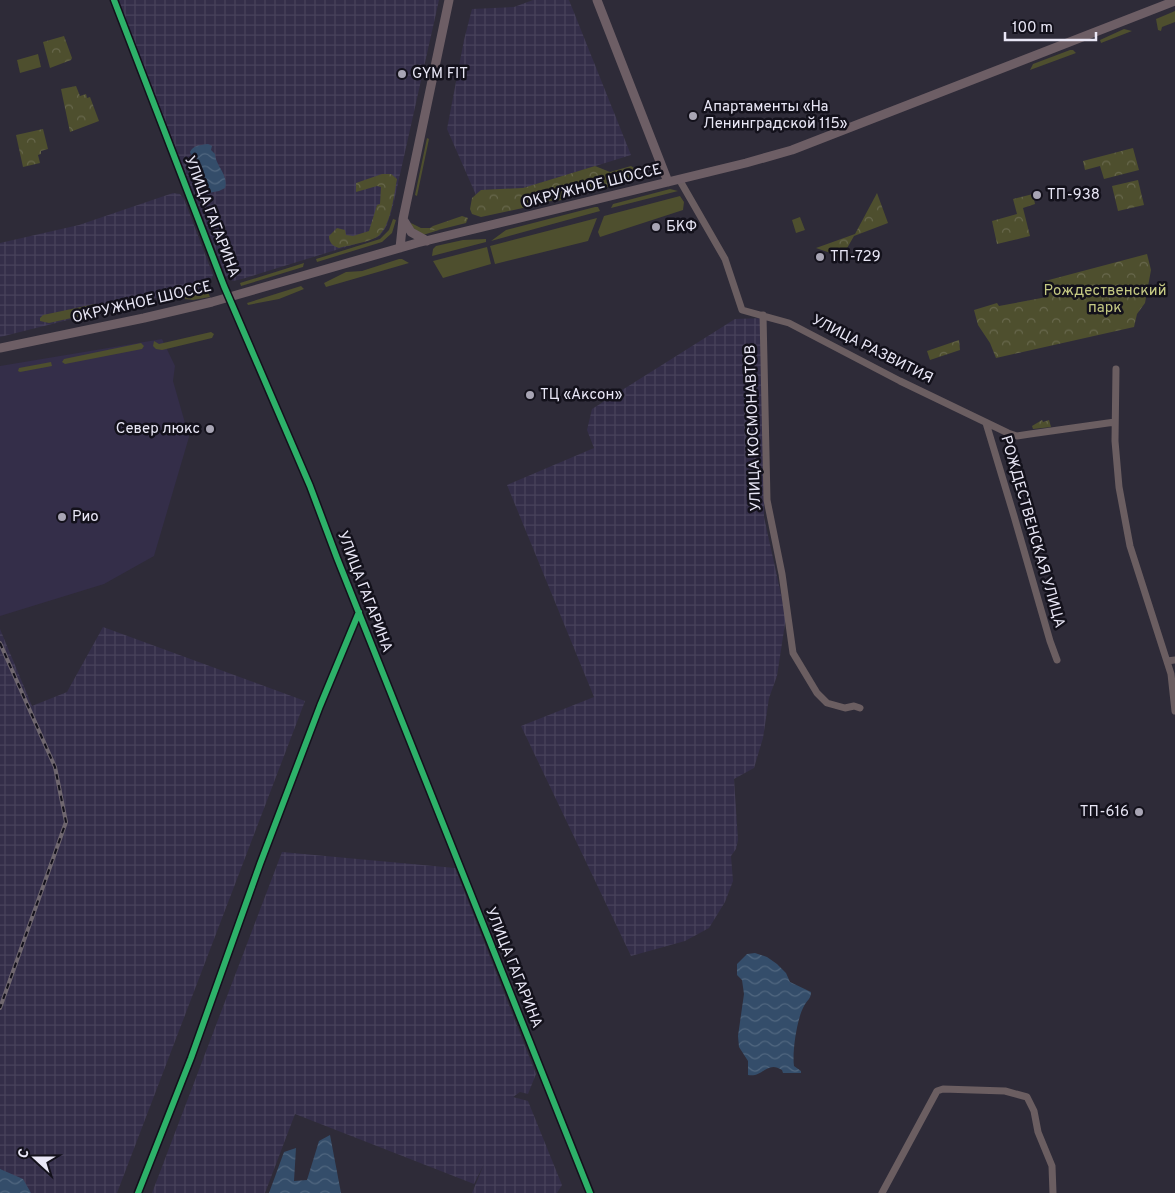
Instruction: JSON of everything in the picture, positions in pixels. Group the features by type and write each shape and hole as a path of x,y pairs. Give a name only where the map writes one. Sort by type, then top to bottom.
{"main road":[{"path":"400,248 403,219 449,0"},
{"path":"597,0 668,182"},
{"name":"ОКРУЖНОЕ ШОССЕ","path":"0,348 144,318 228,298 400,248 746,163 810,144 1175,1"},
{"path":"403,219 411,232 427,241"}],"street":[{"name":"УЛИЦА ГАГАРИНА","path":"114,0 228,298 310,486 590,1193"},
{"name":"УЛИЦА РАЗВИТИЯ","path":"679,180 725,259 742,310 789,322 866,364 986,423"},
{"name":"УЛИЦА КОСМОНАВТОВ","path":"763,315 767,500 782,574 793,653 817,693 827,703 845,708 854,706 860,708"},
{"path":"1116,369 1115,450 1118,488 1130,546 1171,660 1175,711"},
{"name":"РОЖДЕСТВЕНСКАЯ УЛИЦА","path":"986,423 1017,436 1115,422"},
{"name":"РОЖДЕСТВЕНСКАЯ УЛИЦА","path":"986,423 1057,660"},
{"path":"138,1193 191,1058 260,864 320,706 359,612"},
{"path":"882,1193 937,1091 943,1088 1005,1091 1027,1096 1034,1111 1038,1132 1052,1166 1053,1193"}],"shaded area":[{"path":"118,0 439,0 392,210 383,232 378,237 242,279 233,281 226,277"},
{"path":"533,0 569,0 631,155 479,202 447,129 464,40 472,9 514,7"},
{"path":"173,193 180,194 184,199 213,275 209,285 204,288 0,337 0,243 79,225"},
{"path":"764,318 764,517 786,617 777,676 769,698 763,738 754,768 734,779 738,840 736,849 731,856 733,881 725,902 709,928 685,941 631,956 521,726 594,697 507,485 594,448 587,430 592,409 735,319"},
{"path":"162,339 175,366 173,381 189,437 154,556 104,584 0,616 0,366"},
{"path":"103,627 305,701 117,1193 0,1193 0,629 32,706 67,692"},
{"path":"282,852 455,868 536,1074 528,1094 520,1092 513,1097 528,1101 562,1185 557,1193 472,1193 484,1164 474,1184 295,1114 265,1193 152,1193"}],"green space":[{"path":"1175,11 1175,22 1162,27 1161,31 1158,30 1156,19"},
{"path":"1124,29 1132,31 1101,43 1100,40"},
{"path":"64,36 72,58 50,68 43,42"},
{"path":"1070,50 1076,53 1030,70 1033,64"},
{"path":"38,54 41,67 20,73 17,60"},
{"path":"76,86 80,96 86,94 87,98 90,97 99,121 70,132 61,89"},
{"path":"43,129 48,149 41,151 41,154 38,155 40,163 23,167 16,135"},
{"path":"427,138 429,139 417,196 415,195"},
{"path":"1133,148 1139,170 1104,179 1100,166 1085,170 1083,161"},
{"path":"595,166 610,172 631,166 637,170 631,178 622,184 582,189 559,201 548,201 537,206 481,217 472,214 470,209 472,198 481,190 523,188"},
{"path":"382,174 391,174 397,179 389,219 382,233 373,239 339,248 333,245 329,236 337,228 345,230 346,235 353,236 369,231 377,205 380,204 381,187 377,186 356,192 356,183"},
{"path":"1138,180 1144,205 1118,211 1112,186"},
{"path":"670,189 678,191 611,208 613,204"},
{"path":"877,193 888,223 854,236 842,257 816,248 855,234"},
{"path":"1033,194 1035,204 1023,208 1030,236 997,244 992,221 1017,214 1013,199"},
{"path":"680,196 684,202 683,210 600,237 598,232 604,216"},
{"path":"598,207 600,211 491,241 506,230"},
{"path":"462,216 468,218 466,223 438,230 430,230 433,226"},
{"path":"800,217 805,230 796,233 792,220"},
{"path":"597,218 588,241 495,264 490,246"},
{"path":"393,219 396,220 392,233 382,242 317,262 316,259 380,239 389,230"},
{"path":"411,223 421,228 439,230 423,235 412,227"},
{"path":"486,239 486,242 432,256 433,249 436,246 463,240"},
{"path":"487,247 491,264 443,278 433,261"},
{"name":"Рождественский парк","path":"1147,254 1151,270 1145,303 1137,314 1134,327 996,358 990,343 978,325 974,310 997,303 999,306 1047,297 1045,281"},
{"path":"399,259 409,263 326,287 324,283 346,272 362,271"},
{"path":"304,263 303,267 241,286 240,283"},
{"path":"301,286 304,289 279,299 248,305 247,303"},
{"path":"208,292 210,297 193,300 185,299 185,297"},
{"path":"95,304 107,305 109,307 108,310 49,323 40,321 43,315"},
{"path":"211,332 214,334 212,338 162,350 156,349 153,346 154,341 159,344"},
{"path":"959,340 960,350 930,360 927,351"},
{"path":"141,343 144,346 142,349 65,364 62,362 64,359"},
{"path":"51,362 52,366 18,371 19,368"},
{"path":"1042,420 1043,422 1049,420 1051,427 1033,429 1032,426"}],"water":[{"path":"208,144 212,146 211,150 215,154 226,183 225,188 208,193 190,152 195,147"},
{"path":"755,953 767,957 777,964 786,973 790,982 811,992 801,1011 794,1044 794,1066 801,1073 783,1073 777,1067 772,1067 758,1074 748,1075 748,1061 739,1047 738,1036 744,994 742,980 737,975 737,964 747,954"},
{"path":"330,1135 341,1193 269,1193 284,1152 296,1148 294,1181 307,1180 319,1141"},
{"path":"0,1169 23,1179 31,1193 0,1193"}],"railway":[{"path":"0,643 55,767 66,822 0,1008"}],"cycle path":[{"path":"114,0 224,286 310,486 590,1193"},
{"path":"138,1193 191,1058 260,864 320,706 359,612"}],"place":[{"name":"GYM FIT","path":"402,74"},
{"name":"Апартаменты «На Ленинградской 115»","path":"693,116"},
{"name":"ТП-938","path":"1037,195"},
{"name":"БКФ","path":"656,227"},
{"name":"ТП-729","path":"820,257"},
{"name":"ТЦ «Аксон»","path":"530,395"},
{"name":"Север люкс","path":"210,429"},
{"name":"Рио","path":"62,517"},
{"name":"ТП-616","path":"1139,812"}]}
